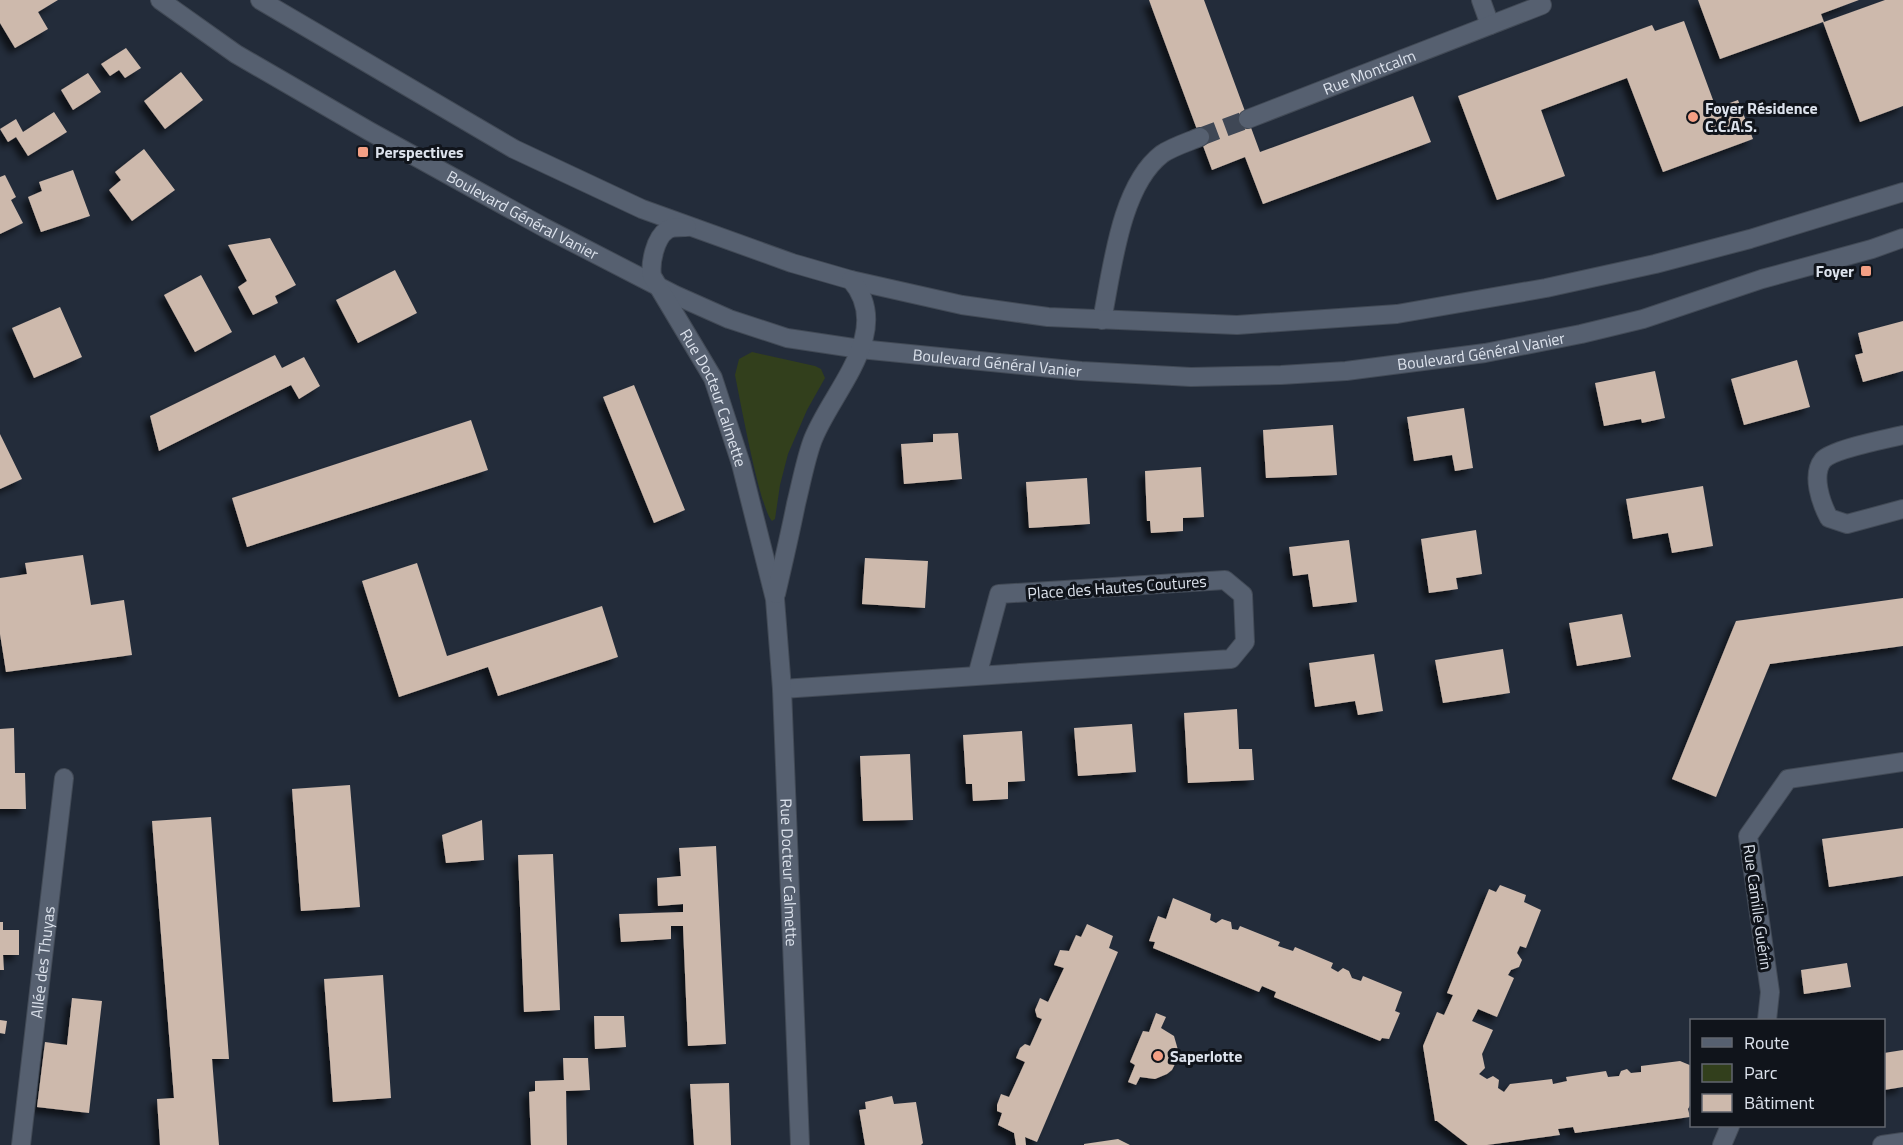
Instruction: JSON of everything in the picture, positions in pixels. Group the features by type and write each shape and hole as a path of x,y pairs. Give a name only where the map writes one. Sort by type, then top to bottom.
{"street":[{"name":"Boulevard Général Vanier","path":"160,0 236,54 359,126 656,285 729,320 787,338 860,350 1081,371 1191,377 1346,371 1485,353 1643,320 1762,279 1872,249 1903,238"},
{"path":"260,0 514,149 633,205 792,263 851,280 994,311 1048,317 1237,325 1408,312 1546,288 1655,264 1750,239 1903,192"},
{"path":"1481,0 1490,25"},
{"name":"Rue Montcalm","path":"1248,119 1542,5 1540,0"},
{"path":"1102,320 1118,237 1138,180 1162,154 1200,137"},
{"name":"Rue Docteur Calmette","path":"689,227 669,229 660,240 651,267 652,276 717,388 741,464 775,599 782,689 800,1145"},
{"name":"Rue Docteur Calmette","path":"775,599 812,440 853,369 860,350 865,311 861,294 851,280"},
{"path":"1903,435 1833,453 1822,461 1818,478 1822,506 1829,518 1847,524 1903,509"},
{"name":"Place des Hautes Coutures","path":"782,689 977,676 1231,659 1245,642 1243,595 1225,580 999,594 977,676"},
{"name":"Rue Camille Guérin","path":"1767,1019 1770,992 1748,836 1788,779 1903,762"},
{"name":"Allée des Thuyas","path":"21,1145 64,778"},
{"path":"1722,1145 1729,1127"},
{"path":"1882,1145 1903,1142"}],"green space":[{"path":"752,352 815,366 821,369 825,378 807,410 788,454 775,519 772,521 756,476 735,375 739,359"}],"building":[{"path":"0,0 58,0 38,12 48,29 15,48 0,23"},
{"path":"1149,0 1204,0 1260,152 1413,96 1431,142 1263,204 1245,157 1212,170"},
{"path":"1698,0 1859,0 1821,14 1824,22 1885,0 1903,0 1903,106 1860,122 1823,22 1720,59"},
{"name":"Foyer Résidence C.C.A.S.","path":"1684,21 1716,108 1738,100 1753,139 1663,172 1627,78 1541,110 1565,176 1497,200 1458,96 1652,25 1655,31"},
{"path":"126,48 141,68 125,78 119,70 110,76 101,64"},
{"path":"181,72 203,100 165,129 144,101"},
{"path":"88,73 101,92 73,110 61,90"},
{"path":"54,112 67,132 28,156 16,137 8,142 0,129 16,119 23,132"},
{"path":"144,149 175,190 132,221 109,190 121,180 115,172"},
{"path":"73,170 90,216 41,232 28,197 42,191 39,182"},
{"path":"5,175 16,197 11,200 23,223 0,234 0,177"},
{"path":"270,238 296,285 275,296 278,303 253,315 238,287 247,281 228,245"},
{"path":"395,270 417,313 358,343 336,300"},
{"path":"201,275 232,332 195,352 164,295"},
{"path":"60,307 82,357 34,378 12,328"},
{"path":"1903,321 1903,371 1863,382 1855,355 1863,353 1858,333"},
{"path":"275,355 282,368 304,357 320,386 299,399 291,385 159,451 150,416"},
{"path":"1797,360 1810,407 1744,425 1731,379"},
{"path":"1655,371 1665,418 1642,423 1641,419 1604,426 1595,383"},
{"path":"634,385 685,510 654,523 603,397"},
{"path":"1464,408 1473,468 1455,471 1452,455 1414,461 1407,417"},
{"path":"471,420 488,470 247,547 232,498"},
{"path":"1333,425 1337,475 1266,478 1263,430"},
{"path":"958,433 962,479 904,484 901,444 933,442 933,434"},
{"path":"0,434 22,479 0,489"},
{"path":"1201,467 1204,517 1183,518 1183,531 1151,533 1150,521 1147,521 1145,471"},
{"path":"1087,478 1090,524 1029,528 1026,482"},
{"path":"1703,486 1713,546 1672,553 1668,533 1633,539 1626,499"},
{"path":"1476,530 1482,574 1456,578 1458,589 1429,593 1421,539"},
{"path":"1349,540 1357,602 1313,607 1308,574 1293,576 1289,547"},
{"path":"83,555 91,605 124,600 132,655 6,672 0,634 0,578 27,574 25,563"},
{"path":"865,558 928,561 925,608 862,604"},
{"path":"417,563 447,656 602,606 618,657 498,696 488,667 399,697 362,581"},
{"path":"1903,598 1903,646 1770,664 1716,797 1672,779 1736,621"},
{"path":"1622,614 1631,657 1577,666 1569,623"},
{"path":"1503,649 1510,693 1443,703 1435,660"},
{"path":"1374,654 1383,711 1358,715 1355,701 1315,707 1309,663"},
{"path":"1237,709 1239,749 1252,749 1254,780 1188,783 1184,713"},
{"path":"1132,724 1136,772 1078,776 1074,728"},
{"path":"14,728 15,773 25,773 26,809 0,809 0,729"},
{"path":"1022,731 1025,781 1008,782 1008,799 973,801 972,784 966,784 963,735"},
{"path":"910,754 913,820 863,821 860,756"},
{"path":"350,785 360,907 301,911 292,789"},
{"path":"211,817 229,1059 212,1059 219,1145 160,1145 157,1099 174,1098 152,821"},
{"path":"482,820 484,860 446,863 442,835"},
{"path":"1903,828 1903,876 1829,887 1822,839"},
{"path":"716,846 726,1044 688,1046 683,926 671,926 671,939 621,942 619,914 683,912 683,904 658,906 657,878 681,876 679,848"},
{"path":"553,854 560,1010 524,1012 518,855"},
{"path":"1500,885 1526,895 1524,902 1541,910 1526,948 1520,946 1517,953 1522,960 1519,967 1511,970 1508,975 1514,978 1497,1017 1478,1009 1472,1021 1493,1030 1482,1054 1485,1068 1479,1074 1487,1079 1493,1076 1499,1080 1498,1088 1504,1092 1510,1084 1552,1079 1553,1084 1567,1081 1566,1077 1606,1071 1608,1077 1619,1076 1621,1071 1627,1069 1631,1073 1641,1072 1641,1066 1680,1061 1690,1065 1690,1106 1688,1109 1690,1117 1575,1133 1573,1127 1558,1129 1560,1135 1487,1145 1468,1145 1435,1121 1423,1046 1437,1012 1444,1015 1453,995 1447,993 1489,889 1496,892"},
{"path":"1173,898 1211,914 1210,920 1216,923 1222,919 1231,922 1232,929 1238,930 1240,926 1280,942 1278,946 1293,951 1295,947 1333,963 1331,968 1338,972 1343,968 1349,971 1352,978 1361,981 1363,976 1402,992 1395,1011 1400,1013 1389,1039 1382,1038 1380,1041 1274,997 1276,992 1262,986 1259,992 1153,948 1155,942 1149,941 1158,916 1166,919"},
{"path":"0,922 3,922 3,930 19,930 19,955 3,955 4,970 0,970"},
{"path":"1087,924 1113,936 1109,948 1118,952 1037,1142 1025,1137 1026,1145 1016,1145 1014,1133 998,1125 1002,1113 997,1111 997,1105 1001,1094 1009,1097 1025,1062 1016,1058 1020,1048 1025,1044 1030,1046 1042,1019 1037,1017 1035,1010 1040,998 1048,1002 1064,968 1054,965 1060,950 1069,951 1076,935 1081,937"},
{"path":"1847,963 1851,987 1804,994 1801,970"},
{"path":"383,975 391,1098 333,1102 324,979"},
{"path":"72,998 102,1001 89,1113 37,1107 45,1042 67,1045"},
{"path":"1156,1013 1166,1017 1161,1028 1174,1036 1178,1058 1172,1070 1167,1074 1155,1079 1140,1077 1136,1085 1128,1082 1135,1065 1130,1062 1143,1031 1149,1032"},
{"path":"594,1016 624,1016 626,1047 595,1049"},
{"path":"0,1020 7,1021 5,1034 0,1033"},
{"path":"1903,1050 1903,1087 1885,1090 1885,1053"},
{"path":"563,1058 588,1058 590,1090 566,1091 567,1145 531,1145 529,1092 535,1091 535,1081 564,1080"},
{"path":"729,1083 731,1145 694,1145 690,1084"},
{"path":"892,1096 894,1104 916,1102 923,1143 921,1145 865,1145 859,1110 866,1109 865,1102"},
{"path":"1118,1139 1130,1145 1084,1145 1084,1144"}],"tunnel":[{"path":"1200,137 1248,119"}],"place":[{"name":"Foyer Résidence C.C.A.S.","path":"1693,117"},
{"name":"Perspectives","path":"363,152"},
{"name":"Foyer","path":"1866,271"},
{"name":"Saperlotte","path":"1158,1056"}]}
